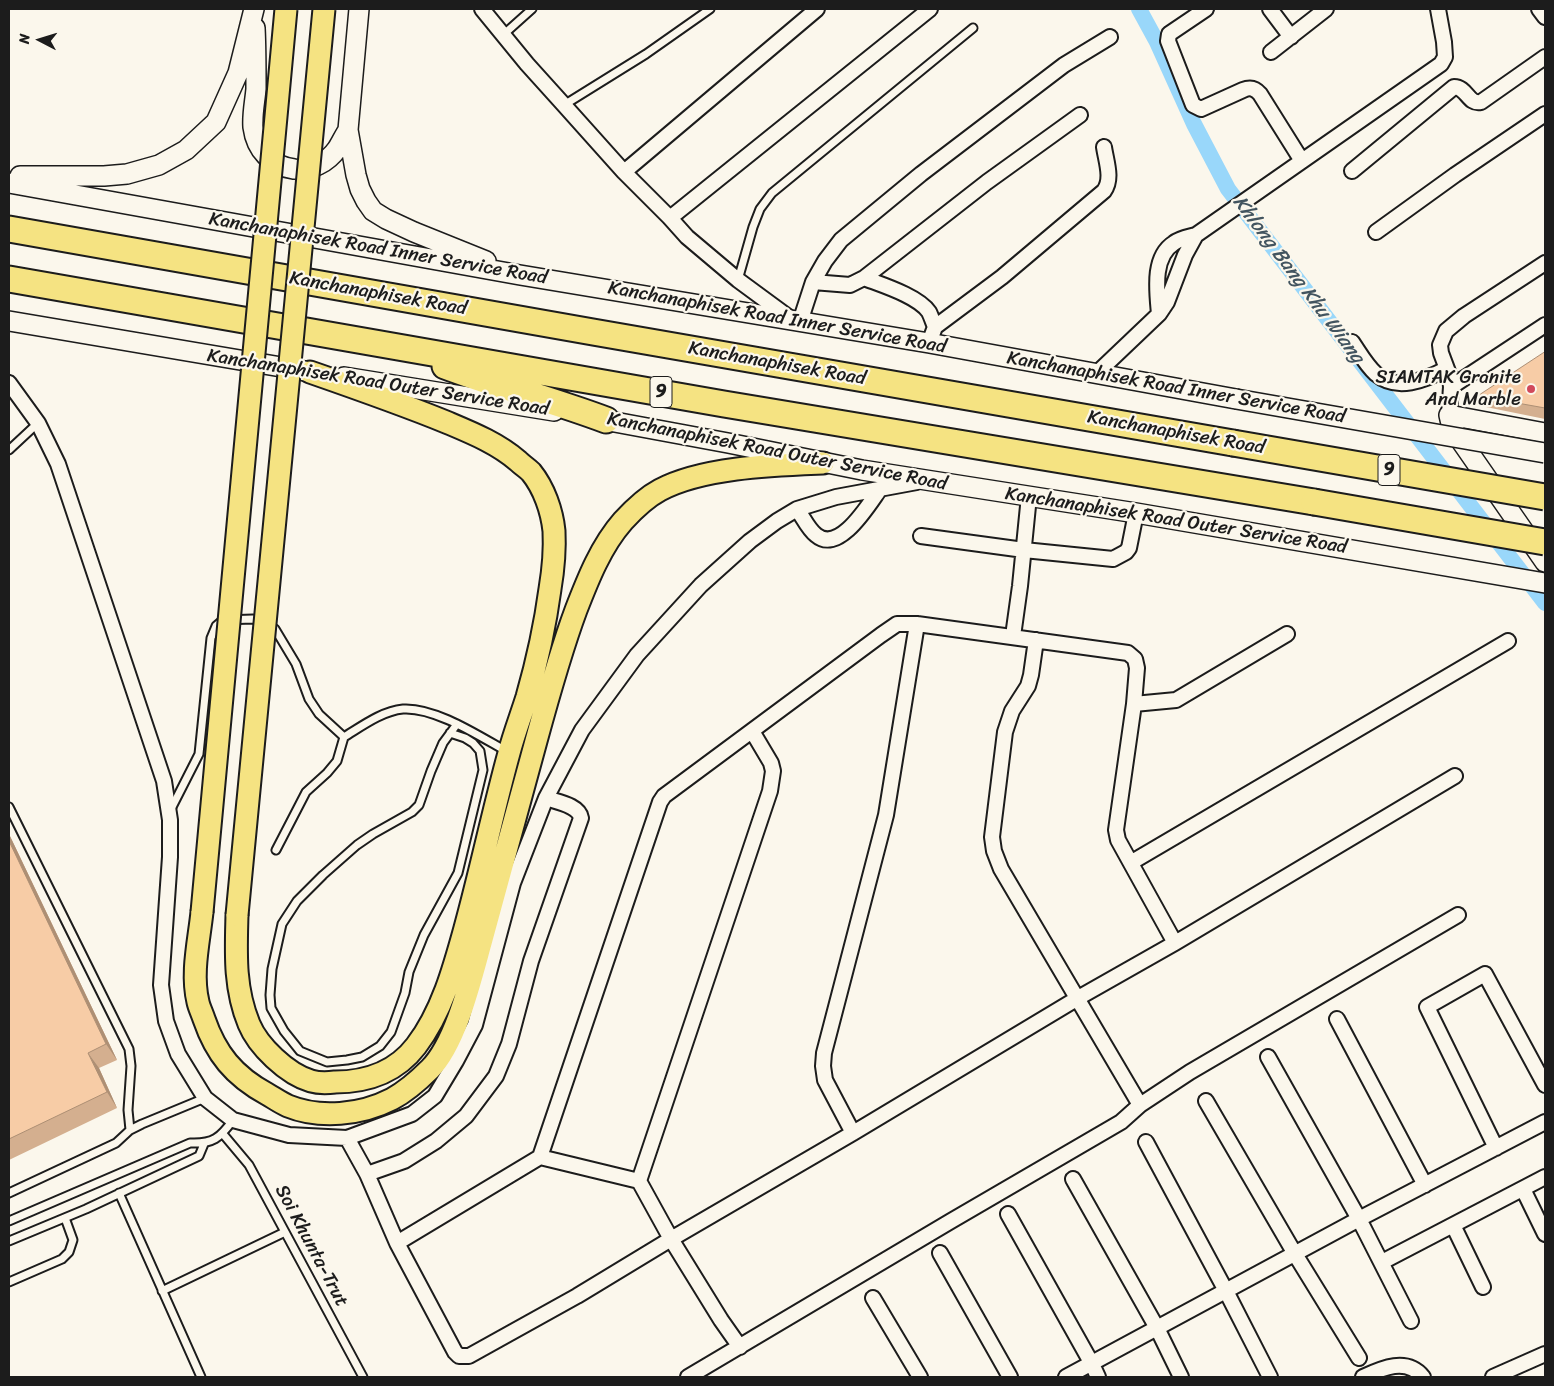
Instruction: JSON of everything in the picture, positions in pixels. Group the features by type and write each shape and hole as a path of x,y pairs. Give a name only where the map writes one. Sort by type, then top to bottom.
{"highway":[{"name":"Kanchanaphisek Road","path":"9,229 1545,497"},
{"name":"9","path":"9,279 943,441 1545,542"},
{"path":"405,348 474,377 546,398 606,420"}],"main road":[{"path":"254,9 256,53 253,126 260,150 280,166 297,170 314,168 324,163 336,150 348,130"},
{"path":"9,176 104,176 127,174 159,165 186,150 216,122 223,108 238,73 254,9"},
{"path":"286,9 196,971 198,1001 215,1046 225,1061 239,1076 287,1106 325,1114 367,1109 393,1098 420,1079 448,1043 466,995 546,702 588,579 608,542 642,501 660,490 683,480 715,473 771,465 823,463"},
{"path":"310,372 398,403 475,434 505,451 531,472 547,499 554,530 553,570 545,626 528,694 509,752 453,971 432,1022 405,1059 370,1078 349,1082 312,1082 283,1065 258,1041 248,1023 239,994 235,961 237,915 324,9"},
{"path":"359,9 348,130 356,175 366,201 373,211 386,219 520,275"},
{"name":"Kanchanaphisek Road Inner Service Road","path":"9,183 520,275 796,321 932,335 1096,374 1545,453"},
{"name":"Kanchanaphisek Road Outer Service Road","path":"9,321 606,420 823,463 1348,548 1545,583"},
{"path":"1545,433 1449,415 1452,428 1545,562"}],"street":[{"path":"482,9 624,172 687,237 738,280 796,321 813,282 840,240 921,174 1064,65 1110,37"},
{"path":"624,172 817,9"},
{"path":"670,218 930,9"},
{"path":"1206,9 1167,37 1193,105 1201,109 1243,90 1254,89 1260,94 1302,161"},
{"path":"1270,9 1291,37"},
{"path":"1271,52 1326,9"},
{"path":"1159,314 1157,286 1161,259 1173,243 1196,235 1211,225 1441,64 1445,57 1438,9"},
{"path":"1539,9 1545,17"},
{"path":"1352,171 1454,87 1461,88 1473,102 1481,102 1545,56"},
{"path":"1376,232 1455,175 1545,114"},
{"path":"813,282 850,285 864,278 987,182 1080,116"},
{"path":"932,335 1104,191 1109,179 1104,147"},
{"path":"1096,374 1159,314 1167,302 1184,255 1196,235"},
{"path":"1449,415 1450,377 1440,345 1446,331 1464,316 1545,263"},
{"path":"864,278 910,298 923,306 929,312 932,335"},
{"path":"1451,387 1545,325"},
{"path":"1352,342 1376,374 1388,381 1412,382 1426,379 1446,369"},
{"path":"9,383 38,423 58,464 78,519 164,781 169,813 170,857 161,985 166,1021 178,1054 205,1098 234,1120 288,1135 347,1138 412,1114 435,1096 475,1025 513,883 546,798 582,730 637,656 701,584 750,541 797,509 836,497 925,480"},
{"path":"797,509 815,534 821,538 836,537 845,533 855,524 880,489"},
{"path":"1013,636 1029,496"},
{"path":"921,536 1024,550 1113,559 1126,552 1129,548 1136,513"},
{"path":"397,1243 540,1157 660,802 672,789 897,624 917,624 1013,636 1128,653 1133,656 1137,668 1134,704 1116,830 1118,840 1175,942"},
{"path":"853,1133 825,1080 824,1053 886,815 917,624"},
{"path":"1134,704 1176,700 1287,634"},
{"path":"1036,640 1028,686 1012,711 1005,732 992,837 994,852 1001,868 1140,1104"},
{"path":"1132,862 1508,641"},
{"path":"740,1347 671,1239 639,1181 770,791 773,771 771,763 752,731"},
{"path":"347,1138 366,1174 397,1243 455,1352 460,1356 465,1356 477,1352 569,1301 1456,776"},
{"path":"366,1174 404,1161 436,1141 466,1116 496,1076 509,1044 531,961 581,818 580,813 576,809 546,798"},
{"path":"688,1377 1121,1122 1140,1104 1190,1072 1458,916"},
{"path":"1496,1148 1427,1007 1485,974 1545,1085"},
{"path":"1337,1019 1425,1184"},
{"path":"1268,1057 1359,1219 1411,1321"},
{"path":"1206,1101 1295,1254 1359,1358"},
{"path":"1066,1377 1359,1219 1545,1122"},
{"path":"1146,1142 1270,1377"},
{"path":"540,1157 639,1181"},
{"path":"1382,1262 1545,1177"},
{"path":"1073,1179 1157,1328 1181,1377"},
{"path":"1523,1189 1541,1215 1545,1234"},
{"path":"1008,1214 1098,1377"},
{"path":"1454,1225 1483,1287"},
{"path":"940,1253 1010,1377"},
{"path":"873,1298 920,1377"},
{"path":"1492,1377 1545,1354"},
{"path":"1363,1377 1388,1366 1404,1366 1415,1369 1423,1377"}],"lane":[{"path":"503,34 532,9"},
{"path":"564,105 646,54 710,9"},
{"path":"738,280 760,209 772,193 973,28"},
{"path":"9,450 38,423"},
{"path":"169,813 199,754 211,638 216,626 223,620 253,619 275,628 296,664 308,699 319,714 344,736"},
{"path":"276,850 306,792 327,773 337,760 344,736 390,712 404,709 422,711 457,724 509,752"},
{"path":"450,733 473,743 480,751 483,770 458,873 424,936 410,972 391,1032 380,1046 362,1057 327,1062 300,1051 284,1031 271,1008 272,969 282,924 297,901 350,851 373,834 412,812 419,805 430,771 443,743 450,733 457,724"},
{"path":"9,807 130,1049 131,1066 128,1110 130,1130"},
{"path":"9,1193 116,1143 130,1130 142,1124 205,1098"},
{"path":"9,1221 190,1143 204,1144 223,1134 234,1120"},
{"name":"Soi Khunta-Trut","path":"223,1134 249,1165 363,1377"},
{"path":"9,1241 65,1218 199,1156 204,1144"},
{"path":"119,1193 201,1377"},
{"path":"9,1282 62,1259 69,1252 74,1240 65,1218"},
{"path":"162,1291 285,1232"}],"building":[{"path":"1545,352 1545,408 1478,396"},
{"path":"9,841 106,1044 88,1053 107,1092 9,1139"}],"waterway":[{"name":"Khlong Bang Khu Wiang","path":"1139,9 1157,42 1194,124 1228,189 1545,603"}],"place":[{"name":"SIAMTAK Granite And Marble","path":"1531,389"}]}
